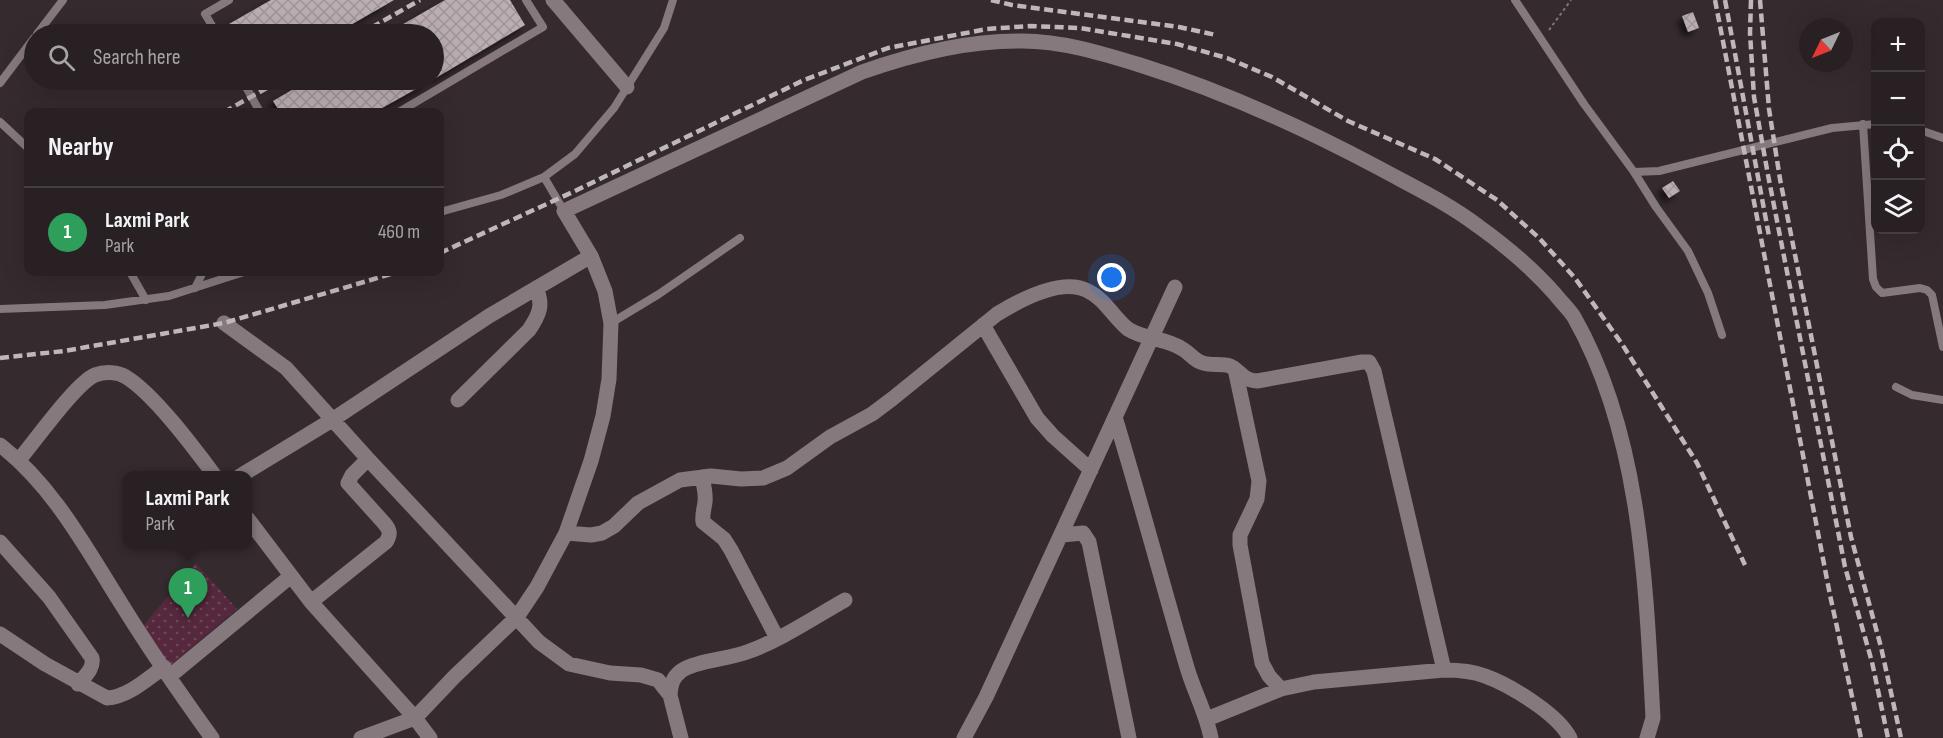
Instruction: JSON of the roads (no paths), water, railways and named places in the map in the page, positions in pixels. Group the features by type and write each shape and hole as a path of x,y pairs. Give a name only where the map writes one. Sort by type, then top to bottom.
{"street":[{"path":"553,0 627,87"},
{"path":"361,738 415,718 517,617 537,587 566,533 591,461 603,416 609,379 611,323 605,291 591,256 564,211 862,72 912,55 969,44 1023,40 1087,49 1171,75 1260,110 1414,187 1476,224 1531,267 1572,314 1599,367 1616,416 1642,550 1653,718 1647,738"},
{"path":"248,471 332,420 423,358 591,256"},
{"path":"566,533 591,535 603,533 614,526 638,503 680,480 702,477 763,478 787,468 830,437 872,414 983,325 1014,304 1041,292 1075,287 1088,290 1128,328 1184,349 1196,361 1205,364 1228,365 1247,380 1257,381 1369,362 1372,366 1444,670"},
{"path":"964,738 986,697 1062,535 1175,287"},
{"path":"458,400 529,330 536,320 541,308 541,298 536,288"},
{"path":"224,323 286,368 539,642 569,664 610,674 641,675 658,680 670,695"},
{"path":"983,325 1037,418 1053,436 1091,470"},
{"path":"1235,369 1259,481 1257,499 1240,535 1240,545 1262,663 1269,676 1281,689"},
{"path":"19,460 78,388 94,375 109,372 125,376 144,392 211,471"},
{"path":"1115,417 1186,665 1207,719 1211,738"},
{"path":"0,445 19,460 54,499 212,738"},
{"path":"311,602 386,542 390,536 384,523 348,483 352,475 368,459"},
{"path":"702,477 705,493 703,522 724,539 777,638"},
{"path":"252,524 311,602 415,718 430,738"},
{"path":"1062,535 1083,533 1089,542 1129,738"},
{"path":"0,542 49,597 92,658 93,663 90,669 78,684"},
{"path":"0,634 78,684 106,698 118,697 167,671 291,576"},
{"path":"681,738 670,695 672,681 679,672 689,666 749,652 845,600"},
{"path":"1207,719 1281,689 1314,682 1461,670 1486,676 1512,690 1553,716 1566,729 1570,738"}],"lane":[{"path":"45,24 63,0"},
{"path":"211,24 205,14 229,0"},
{"path":"444,85 543,27 526,0"},
{"path":"444,211 501,195 544,177 575,154 614,108 664,28 674,0"},
{"path":"1515,0 1584,105 1634,172 1688,251 1708,293 1722,334"},
{"path":"0,83 24,52"},
{"path":"248,90 258,108"},
{"path":"406,108 436,90"},
{"path":"0,122 24,144"},
{"path":"1863,124 1873,279 1876,287 1882,293 1920,288 1927,290 1932,295 1943,347"},
{"path":"1634,172 1659,171 1832,128 1871,124"},
{"path":"1925,132 1943,138"},
{"path":"544,177 564,211"},
{"path":"611,323 659,294 740,238"},
{"path":"132,276 146,300"},
{"path":"195,288 202,276"},
{"path":"0,309 105,306 169,296 232,276"},
{"path":"1896,387 1912,395 1943,400"}],"railway":[{"path":"378,24 420,0"},
{"path":"991,0 1012,5 1179,27 1216,35"},
{"path":"1715,0 1830,595 1861,738"},
{"path":"1725,0 1769,236"},
{"path":"1751,0 1750,33 1754,97 1768,175 1845,567 1872,662 1888,738"},
{"path":"1760,0 1769,109 1780,179 1851,537 1881,647 1901,738"},
{"path":"444,251 575,191 804,80 888,48 987,29 1030,26 1080,28 1177,44 1227,58 1272,77 1348,121 1435,159 1497,200 1539,238 1575,278 1622,344 1697,463 1745,565"},
{"path":"231,108 263,90"},
{"path":"0,358 64,351 224,323 384,276"}],"place":[{"name":"Laxmi Park","path":"188,618"}]}
